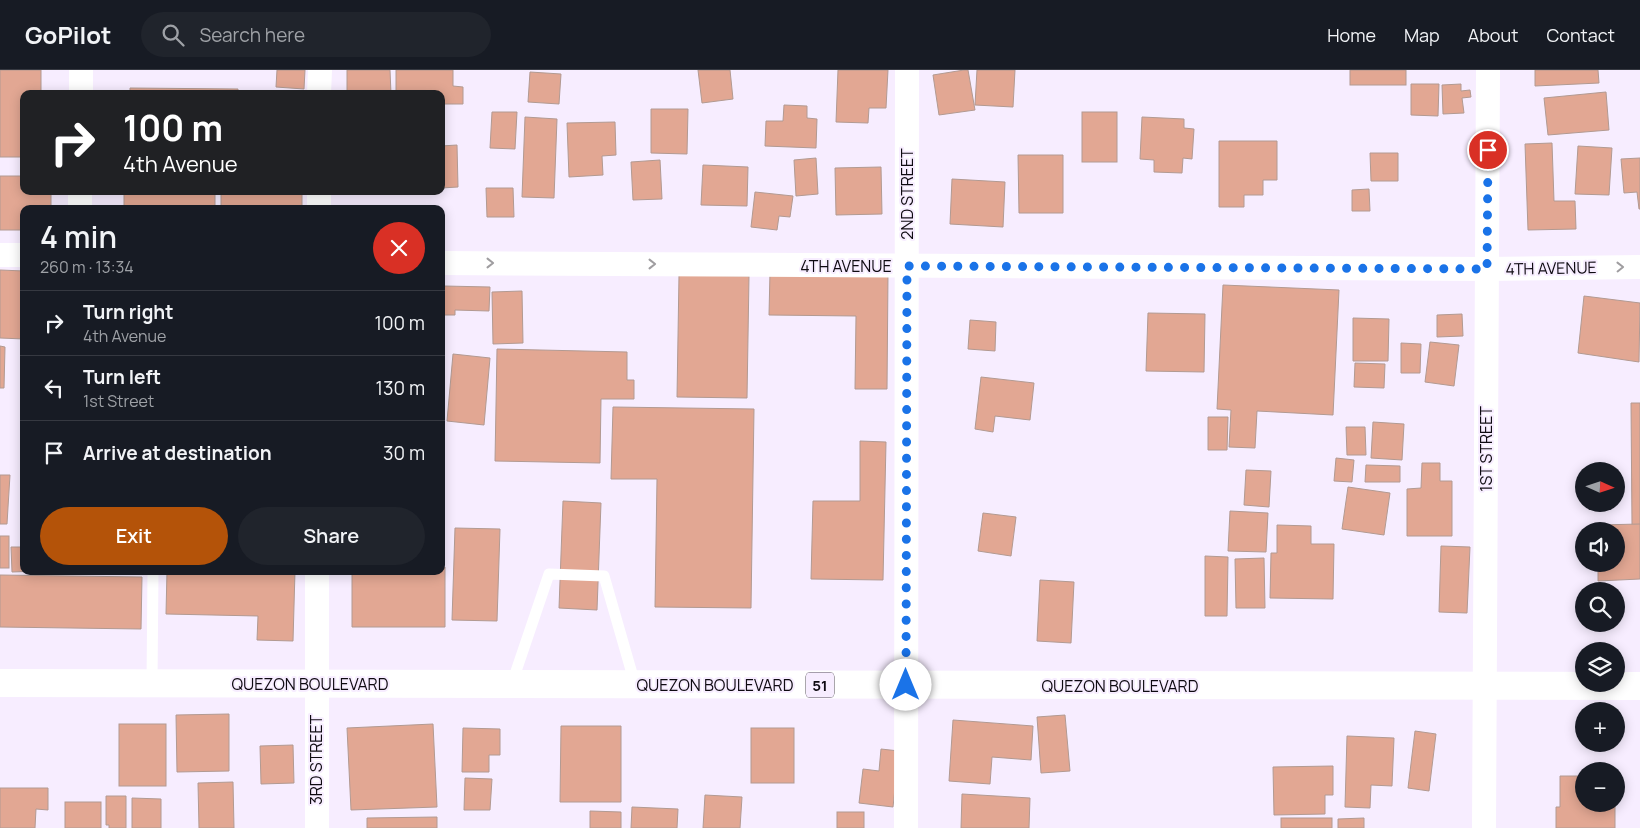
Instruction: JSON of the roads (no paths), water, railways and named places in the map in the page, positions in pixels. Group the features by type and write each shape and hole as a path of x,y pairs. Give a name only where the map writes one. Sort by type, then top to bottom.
{"highway":[{"name":"QUEZON BOULEVARD","path":"0,683 1640,686"}],"street":[{"path":"81,70 81,90"},
{"path":"319,90 320,70"},
{"name":"2ND STREET","path":"906,828 907,70"},
{"name":"1ST STREET","path":"1484,828 1488,70"},
{"path":"0,255 20,255"},
{"name":"4TH AVENUE","path":"445,263 1487,269 1640,267"},
{"name":"3RD STREET","path":"316,828 317,575"}],"lane":[{"path":"511,684 549,574 604,576 635,684"},
{"path":"152,683 153,575"}]}
